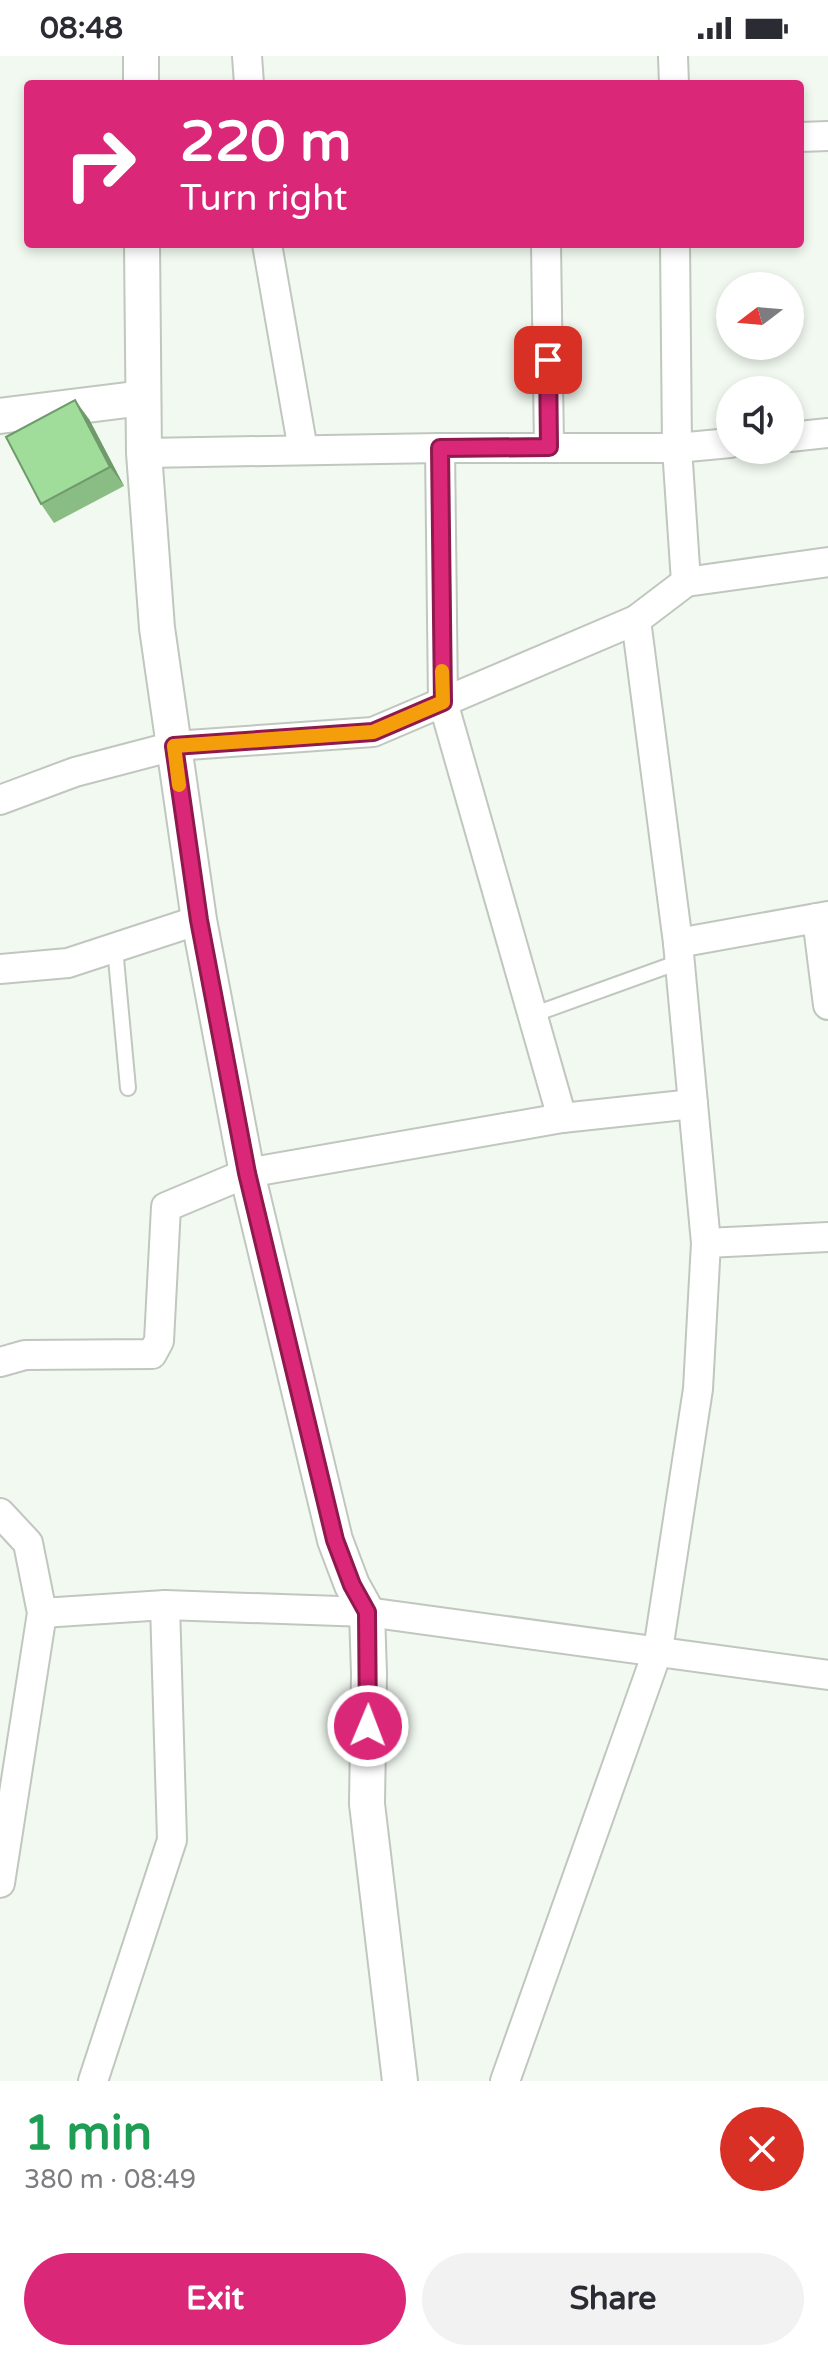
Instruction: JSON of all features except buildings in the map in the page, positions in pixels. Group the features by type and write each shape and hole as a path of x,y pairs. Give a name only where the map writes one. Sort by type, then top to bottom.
{"street":[{"path":"141,56 141,80"},
{"path":"247,56 249,80"},
{"path":"673,56 674,80"},
{"path":"804,137 828,136"},
{"path":"142,248 144,453 157,628 199,920 247,1173 335,1540 352,1585 367,1612 367,1804 400,2081"},
{"path":"268,248 303,450"},
{"path":"546,248 549,447"},
{"path":"675,248 677,448 686,582"},
{"path":"0,416 143,398"},
{"path":"804,436 828,433"},
{"path":"144,453 677,448 716,444"},
{"path":"440,448 443,702 562,1118"},
{"path":"0,800 75,772 174,746 373,732 636,620 686,582 828,562"},
{"path":"505,2081 658,1650 698,1389 706,1243 679,953 636,620"},
{"path":"679,953 823,917 828,1005"},
{"path":"0,969 68,963 199,920"},
{"path":"0,1362 25,1355 152,1354 159,1341 166,1207 247,1173 562,1118 693,1104"},
{"path":"706,1243 828,1237"},
{"path":"0,1513 28,1543 42,1613 0,1883"},
{"path":"93,2081 172,1840 165,1605"},
{"path":"42,1613 165,1605 367,1612 828,1675"}],"lane":[{"path":"115,948 128,1088"},
{"path":"532,1015 679,953"}],"slow traffic":[{"path":"179,785 174,746 373,732 443,702 442,671"}],"route":[{"path":"368,1726 367,1612 352,1585 335,1540 247,1173 199,920 174,746 373,732 443,702 440,448 549,447 548,360"}]}
